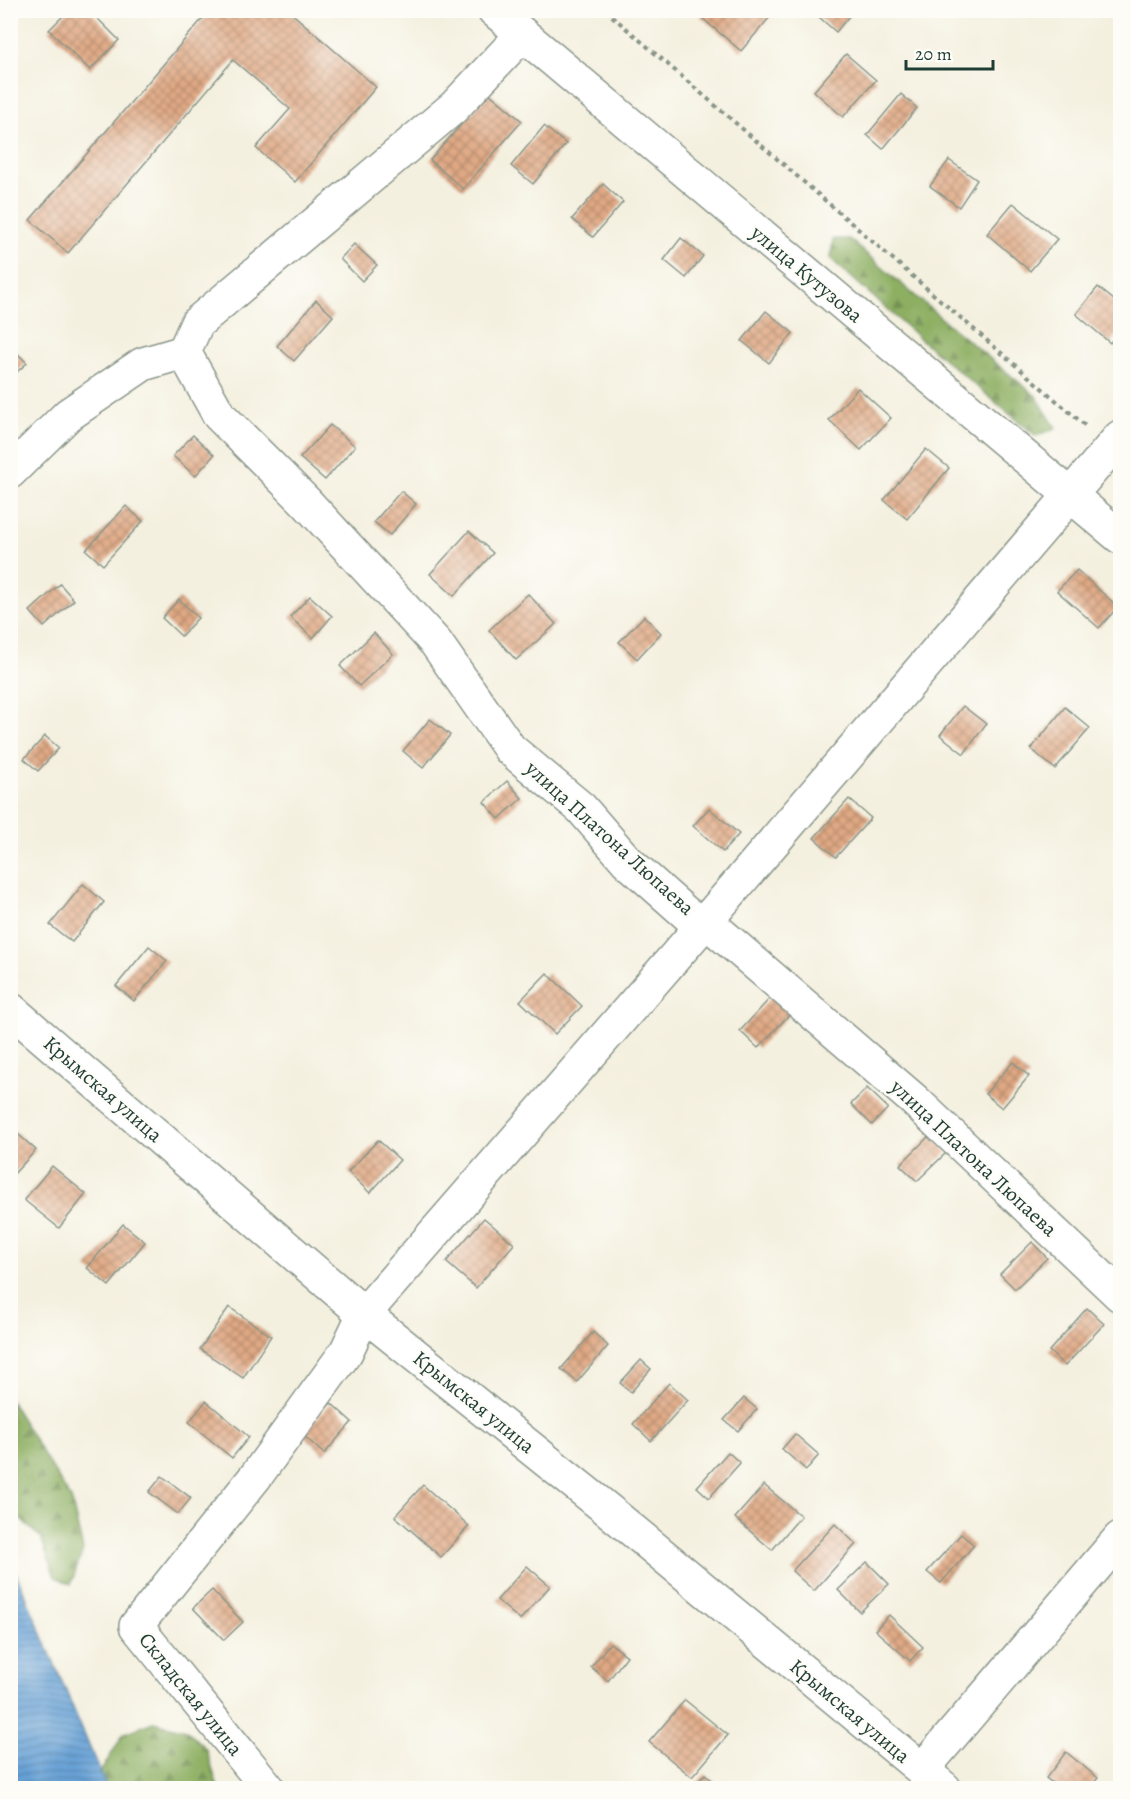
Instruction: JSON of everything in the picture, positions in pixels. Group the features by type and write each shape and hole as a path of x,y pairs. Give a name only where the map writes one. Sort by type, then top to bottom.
{"street":[{"name":"улица Кутузова","path":"494,10 1120,537"},
{"path":"10,472 68,415 143,364 184,352 196,323 454,106 522,35"},
{"name":"улица Платона Люпаева","path":"184,352 219,415 306,502 436,643 510,749 581,808 627,861 689,916 706,921 914,1100 1120,1295"},
{"path":"364,1314 706,921 1115,443"},
{"name":"Крымская улица","path":"10,1009 364,1314 608,1510 933,1779"},
{"name":"Складская улица","path":"268,1788 136,1626 256,1476 346,1352 364,1314"},
{"path":"933,1779 1120,1538"}],"path":[{"path":"605,10 1115,443"}],"green space":[{"path":"833,239 849,239 1036,396 1056,428 1036,436 925,343 831,259"},
{"path":"11,1402 71,1499 83,1550 71,1584 55,1577 41,1538 11,1511"},
{"path":"153,1722 186,1730 206,1749 217,1788 107,1788 100,1773 124,1733"}],"water":[{"path":"11,1561 107,1788 11,1788"}],"building":[{"path":"69,10 89,10 119,40 90,70 49,30"},
{"path":"210,10 288,10 376,87 295,182 256,148 290,109 233,60 68,253 30,220"},
{"path":"706,10 776,10 741,51 701,17"},
{"path":"811,10 854,10 836,32"},
{"path":"846,54 876,80 843,117 814,91"},
{"path":"489,93 522,121 463,189 430,160"},
{"path":"901,94 917,108 883,149 867,135"},
{"path":"544,126 566,144 533,184 511,166"},
{"path":"949,160 977,180 959,207 930,186"},
{"path":"603,184 623,202 593,237 572,219"},
{"path":"1013,203 1057,239 1030,271 987,234"},
{"path":"681,238 703,256 686,278 664,260"},
{"path":"354,244 377,265 362,281 340,259"},
{"path":"1098,287 1120,305 1120,330 1110,343 1076,314"},
{"path":"316,300 333,316 294,361 277,346"},
{"path":"766,311 793,333 769,363 742,341"},
{"path":"10,346 27,363 10,378"},
{"path":"858,388 891,418 861,450 829,420"},
{"path":"330,425 355,446 325,480 300,458"},
{"path":"193,435 214,455 195,476 173,456"},
{"path":"926,449 949,468 907,519 884,500"},
{"path":"401,491 416,504 390,535 374,522"},
{"path":"126,506 143,521 103,565 86,550"},
{"path":"469,531 493,553 454,596 430,574"},
{"path":"1077,570 1118,607 1099,628 1057,591"},
{"path":"60,584 74,600 44,627 30,611"},
{"path":"528,594 556,624 516,660 489,630"},
{"path":"310,596 332,616 313,638 290,617"},
{"path":"179,599 198,618 181,636 162,618"},
{"path":"644,616 661,633 637,659 619,642"},
{"path":"374,633 393,654 359,686 340,666"},
{"path":"963,706 986,724 964,754 940,735"},
{"path":"1065,707 1090,728 1055,769 1031,749"},
{"path":"430,719 450,735 423,768 403,751"},
{"path":"45,736 59,748 38,771 24,759"},
{"path":"507,781 522,798 499,819 484,802"},
{"path":"849,799 871,818 836,857 814,838"},
{"path":"709,808 739,834 723,852 693,826"},
{"path":"83,884 104,902 72,942 50,925"},
{"path":"149,946 167,961 134,1001 116,986"},
{"path":"547,973 582,1006 555,1034 520,1001"},
{"path":"773,995 791,1013 758,1048 740,1031"},
{"path":"1013,1062 1029,1076 1002,1108 985,1094"},
{"path":"867,1088 888,1108 872,1125 851,1104"},
{"path":"10,1127 36,1150 10,1178"},
{"path":"930,1135 947,1152 917,1181 900,1165"},
{"path":"378,1140 400,1160 370,1193 348,1172"},
{"path":"52,1166 86,1194 59,1228 24,1200"},
{"path":"484,1218 514,1244 476,1288 446,1262"},
{"path":"123,1224 145,1242 109,1286 87,1268"},
{"path":"1032,1242 1047,1258 1015,1289 1000,1274"},
{"path":"229,1307 271,1336 243,1378 200,1349"},
{"path":"1087,1308 1104,1324 1065,1366 1049,1351"},
{"path":"593,1332 608,1346 577,1382 561,1369"},
{"path":"641,1360 651,1369 631,1392 620,1383"},
{"path":"669,1383 688,1400 651,1441 633,1424"},
{"path":"744,1398 757,1409 738,1431 724,1420"},
{"path":"206,1401 249,1437 232,1458 189,1422"},
{"path":"331,1403 352,1422 324,1454 302,1434"},
{"path":"795,1434 819,1455 806,1470 782,1449"},
{"path":"728,1452 740,1463 709,1498 697,1487"},
{"path":"162,1476 191,1498 178,1514 149,1492"},
{"path":"423,1485 469,1526 441,1557 395,1516"},
{"path":"764,1485 801,1516 772,1550 735,1518"},
{"path":"835,1524 856,1544 814,1591 792,1571"},
{"path":"961,1534 974,1545 941,1583 927,1572"},
{"path":"867,1562 889,1584 860,1612 838,1590"},
{"path":"527,1566 550,1586 520,1620 497,1600"},
{"path":"212,1590 243,1622 224,1640 193,1608"},
{"path":"889,1615 923,1647 910,1661 875,1630"},
{"path":"610,1643 627,1656 608,1681 591,1667"},
{"path":"685,1700 728,1735 692,1777 649,1742"},
{"path":"1066,1752 1098,1778 1089,1788 1059,1788 1046,1778"},
{"path":"705,1774 721,1788 692,1788"}]}
